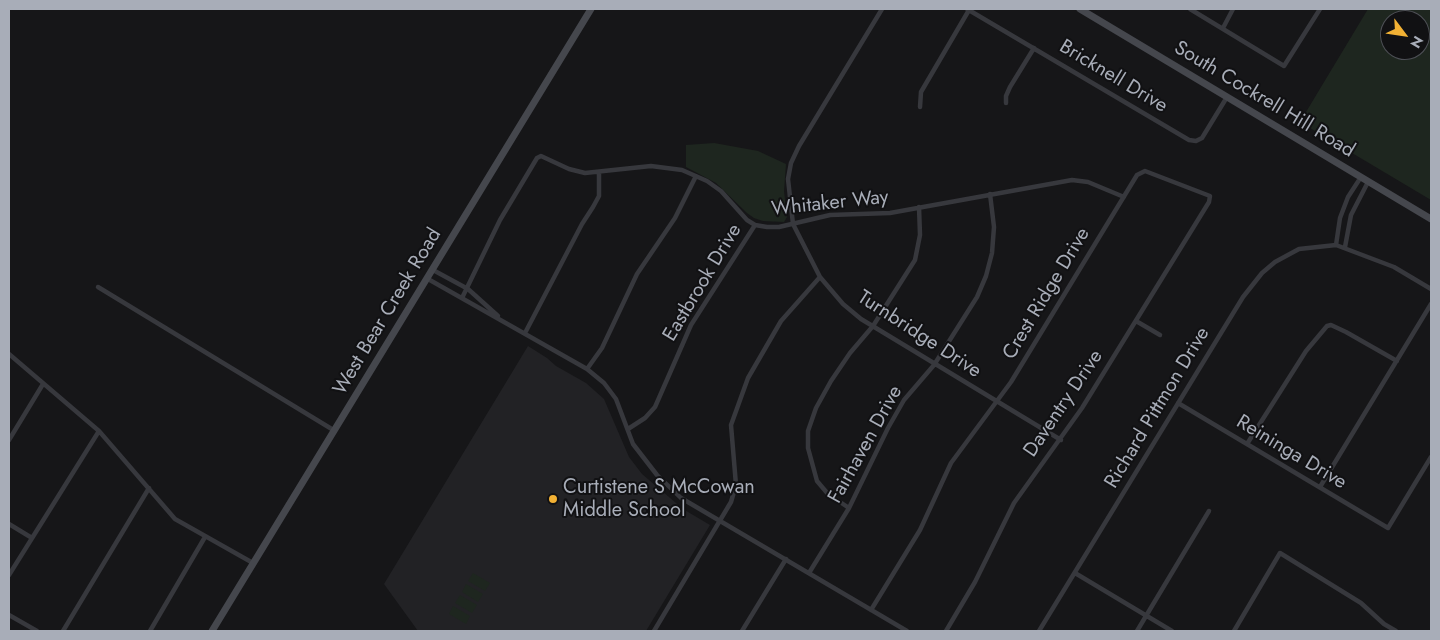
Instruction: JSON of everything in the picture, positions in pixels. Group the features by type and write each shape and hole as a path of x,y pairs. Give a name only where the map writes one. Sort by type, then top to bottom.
{"main road":[{"name":"West Bear Creek Road","path":"212,631 591,9"},
{"name":"South Cockrell Hill Road","path":"1080,9 1431,219"}],"street":[{"name":"Turnbridge Drive","path":"882,9 799,146 791,163 788,179 794,224 820,277 843,304 873,326 934,365 1061,440"},
{"path":"920,107 921,92 968,9"},
{"name":"Bricknell Drive","path":"968,9 1189,140 1196,141 1202,138 1227,97"},
{"path":"1190,9 1284,66 1320,9"},
{"path":"1223,28 1233,9"},
{"path":"1006,103 1006,96 1010,87 1034,48"},
{"name":"Whitaker Way","path":"462,298 500,220 536,158 541,156 577,171 599,172 651,166 682,170 721,191 747,220 755,225 779,227 830,215 890,213 1072,180 1088,182 1124,198"},
{"name":"Crest Ridge Drive","path":"871,610 920,530 951,463 998,402 1140,172 1145,171 1210,196"},
{"path":"525,333 582,224 593,207 598,196 599,172"},
{"path":"587,369 602,348 637,274 675,218 696,176"},
{"path":"1336,245 1340,218 1348,197 1361,176"},
{"path":"1346,247 1351,215 1368,182"},
{"name":"Fairhaven Drive","path":"809,573 849,508 888,428 904,400 934,365 968,315 986,276 992,253 994,227 990,194"},
{"name":"Daventry Drive","path":"946,631 976,582 1014,503 1061,440 1209,202 1210,196"},
{"path":"849,508 828,494 817,481 808,448 808,430 816,408 831,381 850,353 873,326 915,260 920,235 919,207"},
{"name":"Eastbrook Drive","path":"628,429 645,418 655,406 691,324 755,225"},
{"name":"Richard Pittmon Drive","path":"1039,631 1243,297 1262,273 1275,262 1299,249 1336,245 1346,247 1394,267 1431,289"},
{"path":"433,270 468,289 505,322"},
{"path":"654,631 722,521 731,502 736,485 731,425 748,378 781,321 820,277"},
{"path":"428,279 587,369 610,390 633,444 657,475 681,498 907,631"},
{"path":"98,287 335,431"},
{"path":"1320,487 1431,304"},
{"path":"1136,321 1160,335"},
{"path":"1248,444 1306,351 1327,326 1331,325 1346,332 1397,361"},
{"path":"9,354 99,431 175,519 253,563"},
{"path":"9,440 44,384"},
{"name":"Reininga Drive","path":"1178,403 1388,528 1431,457"},
{"path":"9,575 99,431"},
{"path":"63,631 149,488"},
{"path":"1137,631 1209,510"},
{"path":"9,524 32,538"},
{"path":"150,631 205,537"},
{"path":"1234,631 1280,553 1356,600 1384,624 1396,631"},
{"path":"742,631 786,559"},
{"path":"1075,573 1172,631"},
{"path":"9,615 37,631"}],"shaded area":[{"path":"1368,9 1431,9 1431,200 1300,122"},
{"path":"714,143 758,151 786,164 784,191 787,217 784,222 763,221 754,218 716,183 686,167 686,145"},
{"name":"Curtistene S McCowan Middle School","path":"528,346 556,366 586,383 604,399 629,457 642,474 683,509 710,525 646,631 418,631 384,584"},
{"path":"473,573 490,583 485,591 468,581"},
{"path":"466,584 483,594 478,602 462,592"},
{"path":"460,595 477,605 472,613 455,603"},
{"path":"453,606 470,616 466,624 449,614"}],"place":[{"name":"Curtistene S McCowan Middle School","path":"553,499"}]}
